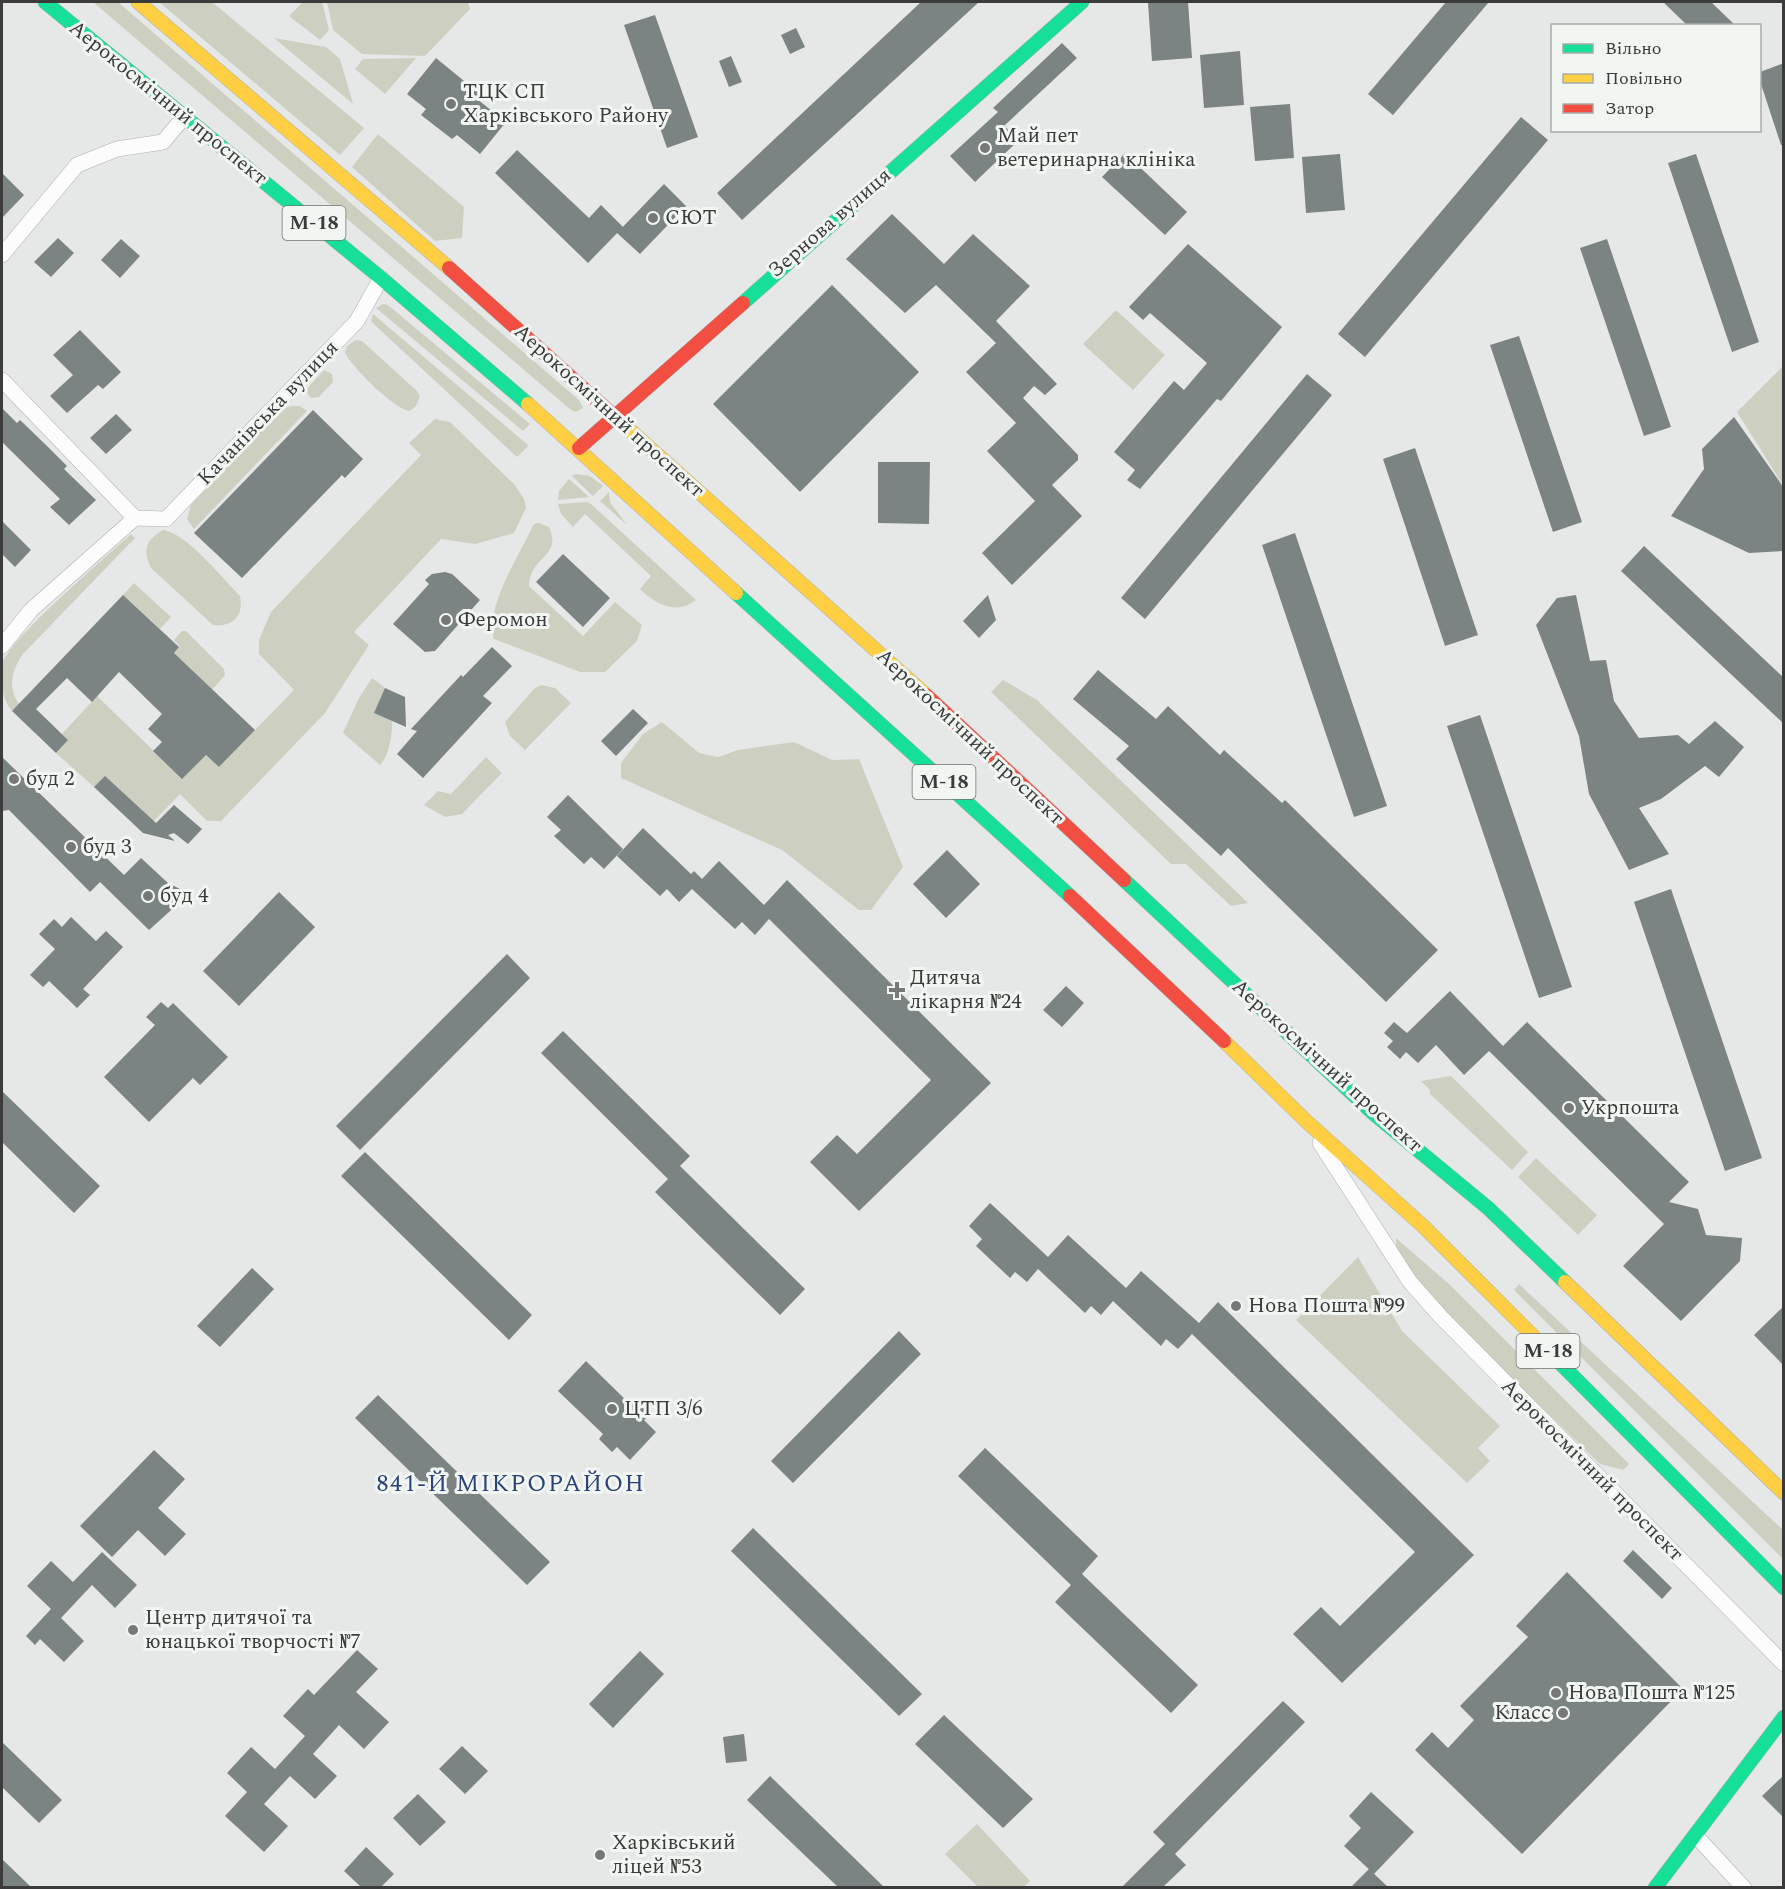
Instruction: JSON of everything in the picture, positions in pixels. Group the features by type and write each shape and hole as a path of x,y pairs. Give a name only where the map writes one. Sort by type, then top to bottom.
{"main road":[{"name":"Аерокосмічний проспект","path":"45,2 381,278 579,448 859,706 1125,945 1306,1121 1424,1227 1784,1588"},
{"name":"Аерокосмічний проспект","path":"138,2 467,284 949,717 1373,1113 1488,1208 1784,1492"},
{"name":"Зернова вулиця","path":"579,448 1082,2"},
{"path":"1655,1887 1696,1836 1784,1717"}],"street":[{"path":"2,255 77,165 117,149 163,142 184,117"},
{"name":"Качанівська вулиця","path":"135,518 166,519 357,321 381,278"},
{"path":"2,380 135,518 31,610 2,646"},
{"name":"Аерокосмічний проспект","path":"1306,1121 1410,1282 1441,1317 1784,1665"},
{"path":"1696,1836 1744,1887"}],"shaded area":[{"path":"93,2 118,2 579,400 583,408 576,412 571,410"},
{"path":"159,2 212,2 364,128 340,155"},
{"path":"303,2 322,2 329,30 320,40 289,16"},
{"path":"327,2 468,2 470,9 425,56 362,54 333,30"},
{"path":"274,38 326,47 340,59 353,104"},
{"path":"416,58 385,94 355,69 363,59"},
{"path":"378,134 464,207 462,238 435,241 352,167"},
{"path":"383,304 388,305 530,424 523,431 376,308"},
{"path":"1116,310 1165,355 1133,390 1083,344"},
{"path":"373,314 528,446 517,457 377,327 371,321"},
{"path":"356,340 362,341 417,391 420,396 416,406 410,411 403,409 385,396 349,359 345,353 347,346"},
{"path":"1783,366 1783,485 1737,412"},
{"path":"324,370 332,374 333,382 319,397 311,398 305,391"},
{"path":"300,406 307,411 194,529 187,519 191,505 284,408"},
{"path":"435,419 450,422 514,484 524,499 526,508 514,533 475,544 441,539 354,632 369,645 325,713 221,821 207,821 180,794 150,825 139,827 56,753 68,740 62,734 97,696 182,778 206,755 219,767 294,690 259,654 259,640 271,612 421,455 409,443"},
{"path":"576,474 590,476 603,486 593,496 572,476"},
{"path":"569,479 589,497 558,500 559,491"},
{"path":"609,492 610,502 627,525 600,501"},
{"path":"587,502 696,600 681,607 674,607 653,600 646,595 640,589 651,576 585,514 573,527 561,514 558,504"},
{"path":"539,523 549,527 552,545 535,568 529,586 583,636 615,602 642,625 637,641 605,672 580,672 494,639 492,626 494,612 505,580 534,524"},
{"path":"163,530 183,539 193,547 240,596 240,609 236,619 226,624 213,625 151,568 146,551 147,546"},
{"path":"131,534 135,538 23,654 12,678 13,691 19,704 12,711 4,695 1,677 2,664 9,652 22,636 81,578"},
{"path":"134,583 171,617 160,629 123,595"},
{"path":"182,631 186,631 224,669 225,675 212,690 174,653 180,646 174,640"},
{"path":"372,678 384,687 391,704 391,738 385,758 380,765 343,733 359,698"},
{"path":"1003,680 1037,700 1248,903 1231,906 1186,864 1171,864 991,692"},
{"path":"541,685 555,688 571,703 525,750 510,736 505,722 534,689"},
{"path":"662,722 699,753 718,757 738,750 794,742 832,760 859,759 903,867 871,910 859,910 782,850 621,778 621,763 643,734"},
{"path":"486,757 502,773 462,814 445,817 424,805 438,791 451,794"},
{"path":"1451,1076 1528,1152 1512,1170 1430,1094 1430,1090 1421,1081"},
{"path":"1536,1158 1597,1215 1578,1235 1518,1177"},
{"path":"1396,1238 1449,1284 1629,1464 1623,1470 1600,1464 1426,1294 1396,1247"},
{"path":"1358,1257 1402,1331 1500,1426 1478,1448 1490,1461 1467,1483 1296,1320"},
{"path":"1519,1284 1783,1530 1783,1559 1514,1290"},
{"path":"977,1824 1030,1881 1024,1887 978,1887 945,1854"}],"building":[{"path":"921,2 979,2 742,220 717,193"},
{"path":"1188,2 1192,58 1152,61 1148,3"},
{"path":"1446,2 1489,2 1393,115 1368,94"},
{"path":"1663,2 1711,2 1734,24 1686,24"},
{"path":"655,15 698,137 667,148 624,25"},
{"path":"796,28 805,47 790,54 781,35"},
{"path":"1062,43 1077,58 1004,126 1019,140 975,182 950,156 998,112 993,108"},
{"path":"1240,51 1244,105 1204,108 1200,55"},
{"path":"731,56 742,82 729,87 719,61"},
{"name":"ТЦК СП Харківського Району","path":"436,58 480,94 477,99 506,122 480,154 457,135 452,139 421,115 426,109 407,94"},
{"path":"1784,63 1784,145 1781,145 1761,84 1761,72"},
{"path":"1290,104 1294,158 1255,161 1250,107"},
{"path":"1521,117 1548,140 1365,357 1338,334"},
{"path":"517,150 589,218 601,205 623,227 588,263 495,173"},
{"path":"1125,153 1187,212 1165,235 1102,177"},
{"path":"1340,154 1345,210 1306,213 1302,157"},
{"path":"1696,154 1759,342 1732,352 1668,163"},
{"path":"2,173 24,195 2,218"},
{"name":"СЮТ","path":"664,184 686,206 640,254 617,233"},
{"path":"892,214 944,264 973,234 1030,286 996,321 1057,384 1045,395 1034,386 1023,398 1078,455 1078,460 1052,485 1082,516 1012,585 982,553 1035,501 987,451 1016,423 966,372 996,343 936,285 905,313 846,259"},
{"path":"58,238 74,253 51,277 34,262"},
{"path":"121,239 140,256 120,278 101,260"},
{"path":"1607,239 1671,427 1644,436 1580,248"},
{"path":"1188,244 1282,327 1221,401 1217,399 1140,489 1127,480 1135,470 1114,452 1174,381 1184,390 1207,363 1150,313 1143,320 1129,307"},
{"path":"832,285 919,372 800,492 713,404"},
{"path":"80,330 121,372 103,389 98,385 67,413 50,396 73,375 53,355"},
{"path":"1519,336 1582,522 1553,532 1490,345"},
{"path":"1307,374 1332,395 1145,619 1121,598"},
{"path":"2,408 17,423 20,420 46,445 67,466 64,469 96,500 69,525 50,507 60,499 2,442"},
{"path":"313,410 363,459 345,478 342,475 242,578 194,533"},
{"path":"116,414 132,430 106,454 90,438"},
{"path":"1734,417 1784,488 1784,551 1749,553 1671,516 1704,469 1702,449"},
{"path":"1415,448 1478,635 1445,646 1383,459"},
{"path":"878,462 930,462 929,524 878,523"},
{"path":"2,521 31,550 15,567 2,554"},
{"path":"1295,533 1387,806 1354,817 1262,545"},
{"path":"1644,546 1784,678 1784,724 1621,571"},
{"path":"563,554 610,598 583,627 536,582"},
{"path":"445,572 452,574 480,600 435,651 425,652 393,624 429,584 425,580 432,574"},
{"path":"123,595 179,647 174,653 255,730 219,767 206,755 182,779 153,751 162,742 148,729 162,714 119,672 92,702 67,678 36,709 68,740 56,753 12,711"},
{"path":"988,595 996,620 979,638 963,621"},
{"path":"1576,595 1590,661 1606,660 1614,701 1639,738 1678,735 1689,744 1715,721 1744,747 1719,777 1705,766 1661,799 1639,808 1669,854 1629,870 1589,794 1579,736 1536,625 1557,598"},
{"path":"492,647 512,666 483,696 492,703 423,778 397,754 417,731 411,729 461,675 463,677"},
{"path":"1098,670 1156,719 1168,706 1220,755 1224,750 1282,803 1285,800 1438,950 1386,1002 1228,848 1221,856 1116,759 1129,746 1073,699"},
{"path":"385,688 405,697 406,727 374,713"},
{"path":"633,709 648,723 616,756 601,741"},
{"path":"1480,715 1572,987 1539,998 1447,726"},
{"path":"2,757 124,875 141,858 168,883 180,889 182,892 179,903 149,930 100,882 90,892 9,810 2,811"},
{"path":"105,776 156,823 174,805 202,829 188,844 174,833 168,835 175,841 143,833 94,787"},
{"path":"568,795 623,849 604,869 591,857 584,864 554,836 561,830 547,817"},
{"path":"643,828 691,874 694,871 702,879 719,861 764,905 787,880 991,1083 859,1211 810,1162 837,1135 857,1154 931,1080 769,919 755,935 742,922 735,929 692,889 679,902 667,889 660,896 617,856"},
{"path":"947,850 980,884 946,918 913,884"},
{"path":"1671,889 1762,1158 1725,1171 1634,902"},
{"path":"279,892 315,927 239,1006 203,971"},
{"path":"71,917 96,941 106,931 123,947 83,989 90,995 77,1008 49,981 43,987 30,975 55,949 39,934 54,919 62,927"},
{"path":"507,954 530,978 360,1150 336,1126"},
{"path":"1066,986 1084,1003 1062,1027 1043,1010"},
{"path":"1450,991 1503,1046 1527,1022 1689,1182 1669,1202 1698,1209 1706,1235 1742,1238 1740,1261 1681,1321 1623,1266 1664,1224 1489,1051 1464,1075 1436,1045 1418,1063 1406,1052 1400,1059 1387,1047 1393,1041 1384,1033 1394,1022 1407,1033"},
{"path":"161,1002 168,1008 173,1003 228,1057 200,1085 193,1078 149,1122 104,1077 155,1025 146,1017"},
{"path":"563,1031 690,1156 680,1166 805,1289 780,1315 655,1192 668,1179 541,1053"},
{"path":"2,1091 100,1186 74,1213 2,1142"},
{"path":"365,1152 532,1315 509,1340 341,1176"},
{"path":"990,1203 1048,1257 1068,1235 1126,1288 1141,1271 1199,1323 1218,1302 1474,1555 1342,1683 1293,1634 1321,1607 1340,1626 1415,1552 1192,1334 1178,1349 1166,1339 1161,1346 1113,1301 1101,1315 1091,1306 1085,1313 1038,1269 1027,1282 1015,1272 1010,1278 976,1246 982,1239 969,1226"},
{"path":"252,1268 274,1289 220,1347 197,1326"},
{"path":"1784,1306 1784,1366 1754,1335"},
{"path":"899,1331 921,1354 793,1483 771,1461"},
{"name":"ЦТП 3/6","path":"586,1361 631,1405 637,1400 651,1413 644,1420 656,1432 630,1460 617,1447 612,1452 599,1439 603,1434 558,1391"},
{"path":"378,1395 550,1562 527,1585 355,1418"},
{"path":"985,1448 1098,1556 1082,1574 1198,1685 1171,1713 1055,1602 1071,1585 958,1476"},
{"path":"154,1450 185,1479 158,1508 186,1534 165,1556 138,1530 112,1557 80,1526"},
{"path":"753,1528 922,1694 899,1716 731,1551"},
{"path":"1633,1550 1672,1588 1662,1599 1623,1561"},
{"path":"102,1552 137,1585 115,1608 92,1585 61,1618 84,1641 64,1662 40,1639 35,1645 26,1636 51,1609 27,1586 51,1561 73,1582"},
{"name":"Класс","path":"1567,1572 1683,1689 1522,1854 1415,1750 1432,1732 1448,1748 1474,1720 1460,1706 1528,1637 1516,1626"},
{"path":"357,1650 378,1669 356,1692 389,1722 364,1749 339,1725 313,1754 337,1776 315,1799 290,1776 264,1804 288,1826 264,1852 225,1816 247,1792 227,1773 251,1747 275,1769 305,1736 283,1716 308,1689 314,1695"},
{"path":"640,1651 664,1674 613,1728 589,1704"},
{"path":"1283,1701 1305,1722 1175,1854 1186,1865 1163,1887 1122,1887 1165,1844 1153,1832"},
{"path":"944,1715 1033,1799 1003,1828 915,1744"},
{"path":"744,1734 747,1761 726,1763 723,1737"},
{"path":"2,1742 62,1800 39,1823 2,1787"},
{"path":"462,1746 488,1771 465,1794 439,1769"},
{"path":"1784,1775 1784,1818 1762,1796"},
{"path":"770,1776 884,1887 838,1887 747,1800"},
{"path":"1371,1792 1414,1832 1374,1874 1344,1846 1361,1828 1349,1816"},
{"path":"418,1794 446,1822 420,1846 393,1818"},
{"path":"366,1847 394,1874 381,1887 361,1887 344,1871"},
{"path":"2,1859 31,1887 2,1887"},
{"path":"1369,1869 1388,1887 1351,1887"}],"traffic: fast":[{"path":"45,2 381,278 528,404"},
{"path":"743,303 1082,2"},
{"path":"736,593 1070,896"},
{"path":"1124,880 1373,1113 1488,1208 1565,1282"},
{"path":"1538,1341 1784,1588"},
{"path":"1655,1888 1784,1717"}],"traffic: slow":[{"path":"138,2 449,268"},
{"path":"528,404 736,593"},
{"path":"614,416 926,695"},
{"path":"1224,1041 1306,1121 1424,1227 1538,1341"},
{"path":"1565,1282 1784,1493"}],"traffic: jam":[{"path":"449,268 614,416"},
{"path":"579,448 743,303"},
{"path":"926,695 1124,880"},
{"path":"1070,896 1224,1041"}],"place":[{"name":"ТЦК СП Харківського Району","path":"451,104"},
{"name":"Май пет ветеринарна клініка","path":"985,148"},
{"name":"СЮТ","path":"653,218"},
{"name":"Феромон","path":"446,620"},
{"name":"буд 2","path":"14,779"},
{"name":"буд 3","path":"71,847"},
{"name":"буд 4","path":"148,896"},
{"name":"Дитяча лікарня №24","path":"897,990"},
{"name":"Укрпошта","path":"1569,1108"},
{"name":"Нова Пошта №99","path":"1236,1306"},
{"name":"ЦТП 3/6","path":"612,1409"},
{"name":"Центр дитячої та юнацької творчості №7","path":"133,1630"},
{"name":"Нова Пошта №125","path":"1556,1693"},
{"name":"Класс","path":"1563,1713"},
{"name":"Харківський ліцей №53","path":"600,1855"}],"district":[{"name":"841-Й МІКРОРАЙОН","path":"511,1484"}]}
